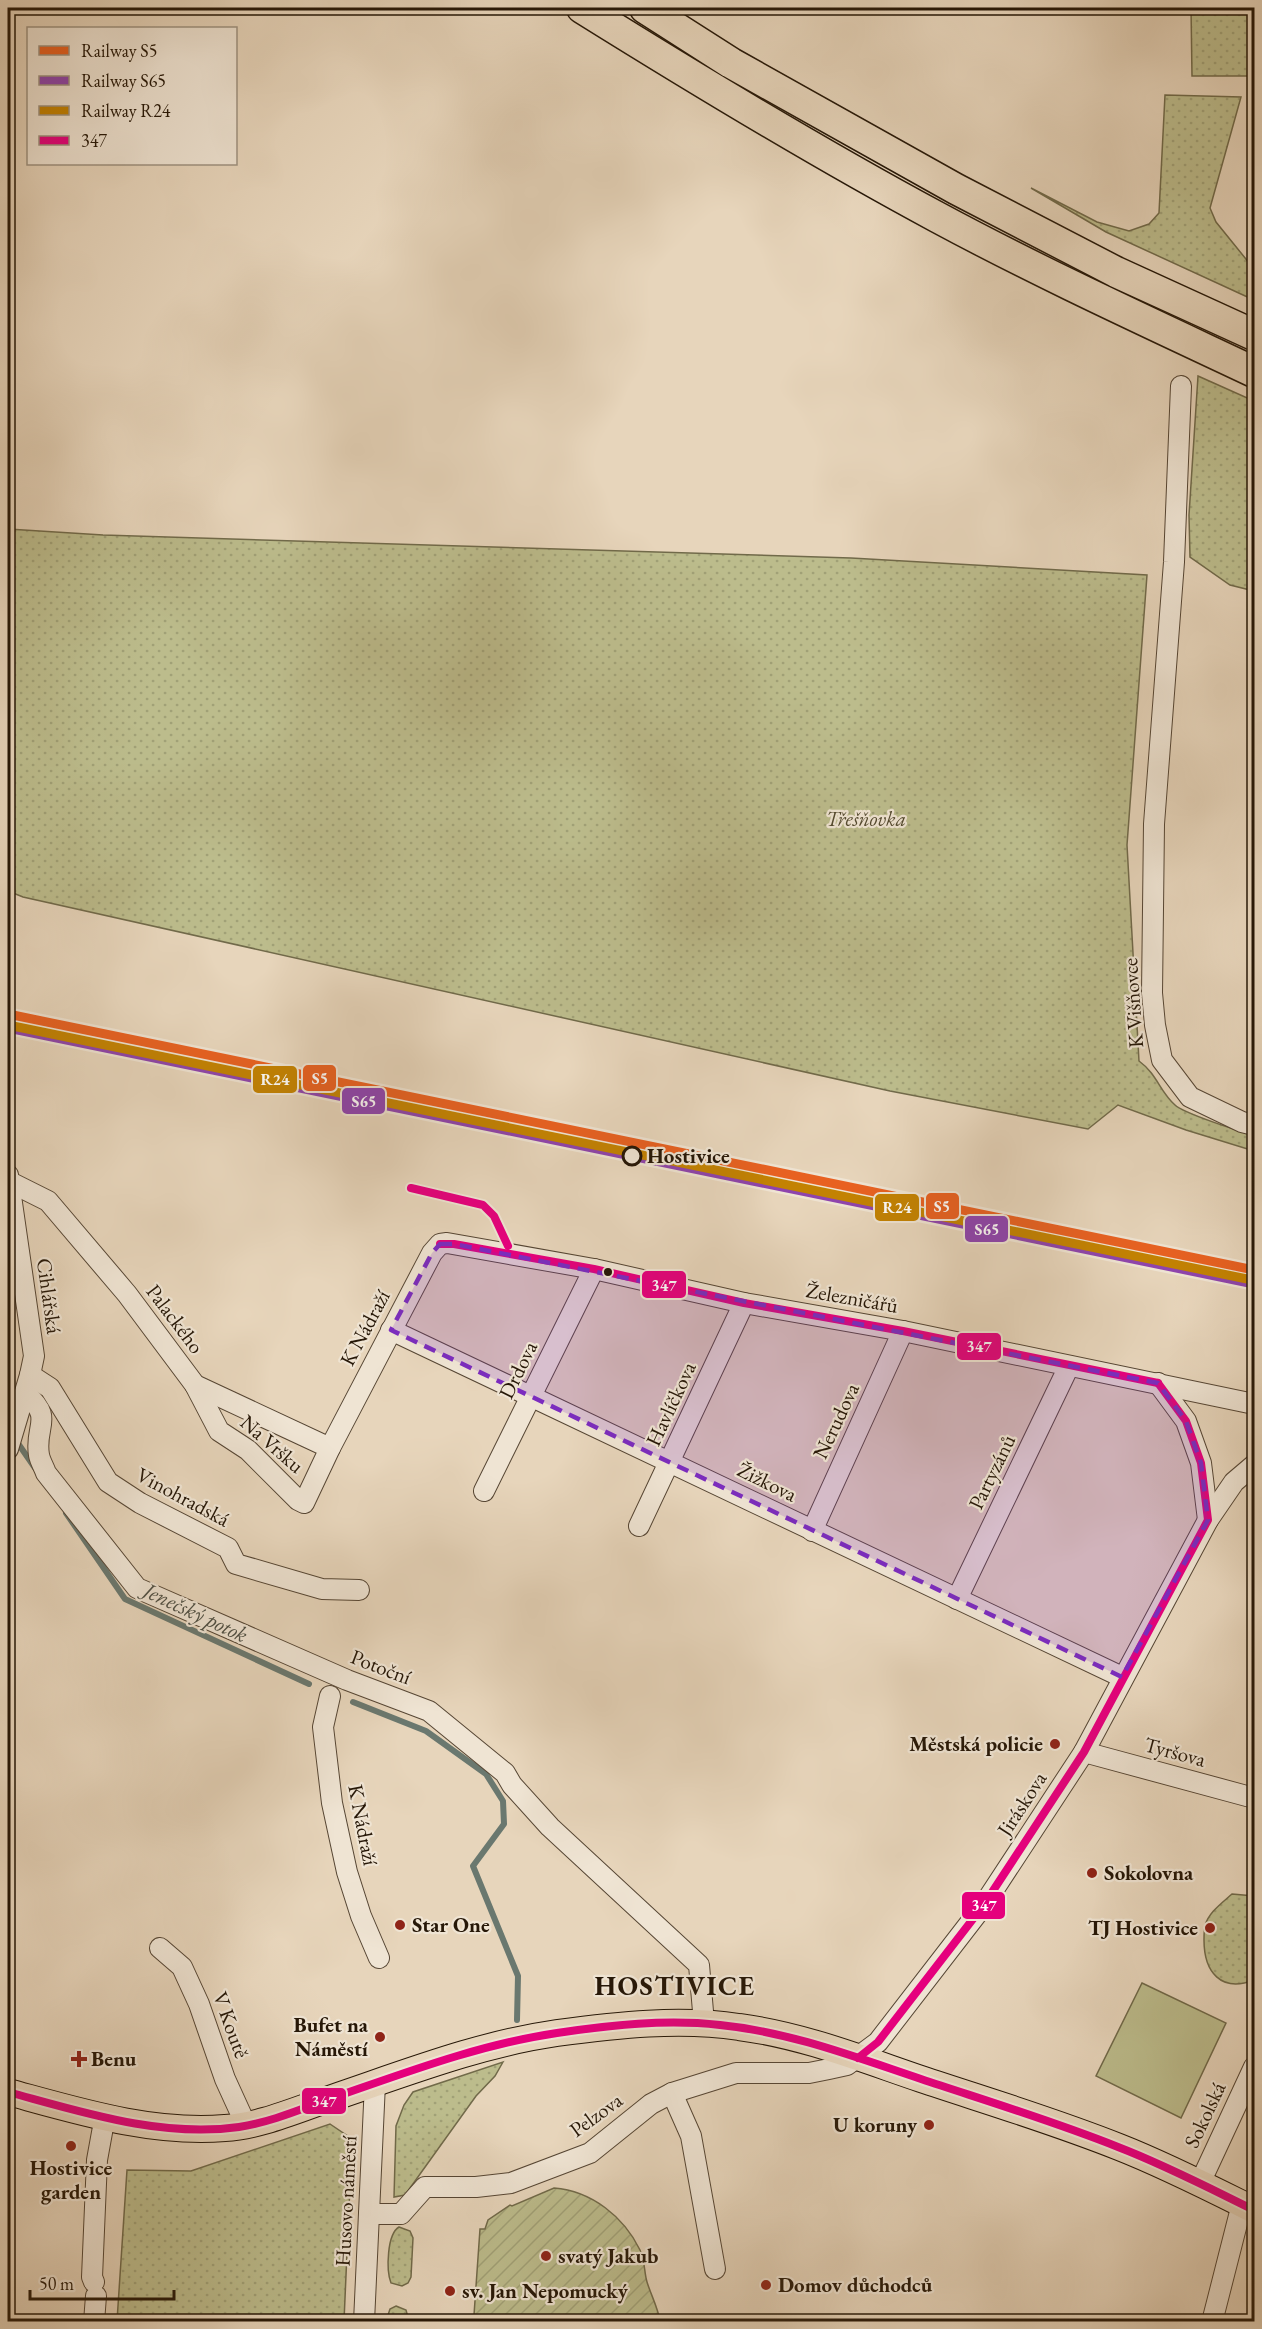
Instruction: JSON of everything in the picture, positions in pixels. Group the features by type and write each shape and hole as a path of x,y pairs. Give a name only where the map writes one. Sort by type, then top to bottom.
{"highway":[{"path":"582,8 716,92 937,217 1096,298 1254,372"},
{"path":"645,8 732,63 956,189 1116,272 1254,335"}],"main road":[{"path":"8,2092 142,2125 173,2128 228,2128 246,2125 468,2053 554,2034 652,2024 704,2023 774,2033 858,2058 1069,2128 1119,2147 1248,2207"}],"street":[{"name":"K Višňovce","path":"1181,386 1174,562 1154,825 1152,993 1155,1025 1162,1060 1190,1097 1242,1122 1254,1125"},
{"name":"Cihlářská","path":"8,1178 33,1356 27,1384 8,1444"},
{"name":"Palackého","path":"8,1178 48,1201 127,1294 195,1385 330,1448"},
{"name":"Železničářů","path":"440,1244 454,1244 594,1269 744,1303 903,1332 1254,1404"},
{"name":"K Nádraží","path":"320,1468 432,1253 440,1244"},
{"name":"Drdova","path":"484,1491 594,1269"},
{"name":"Havlíčkova","path":"639,1526 744,1303"},
{"name":"Žižkova","path":"391,1330 1122,1677"},
{"name":"Nerudova","path":"812,1530 903,1332"},
{"name":"Partyzánů","path":"957,1599 1069,1366"},
{"path":"1158,1383 1186,1421 1201,1463 1208,1520"},
{"name":"Vinohradská","path":"27,1384 50,1388 108,1482 140,1503 228,1548 236,1564 322,1589 359,1590"},
{"name":"Potoční","path":"27,1384 39,1405 42,1420 39,1454 46,1473 137,1588 347,1680 429,1711 505,1773 512,1785 550,1827 699,1965 704,2023"},
{"name":"Na Vršku","path":"195,1385 219,1431 248,1450 298,1500 304,1503 320,1468"},
{"name":"Jiráskova","path":"858,2058 878,2042 983,1906 1084,1752 1122,1677 1208,1520 1234,1482 1254,1465"},
{"name":"K Nádraží","path":"330,1696 322,1727 332,1803 347,1872 361,1916 379,1958"},
{"name":"Tyršova","path":"1084,1752 1254,1798"},
{"name":"V Koutě","path":"160,1948 182,1967 199,2004 225,2079 246,2125"},
{"name":"Pelzova","path":"369,2214 401,2214 425,2187 476,2187 511,2182 590,2153 651,2104 672,2093 736,2073 809,2073 846,2065 858,2058"},
{"name":"Sokolská","path":"1200,2183 1254,2067"},
{"name":"Husovo náměstí","path":"364,2322 375,2083"},
{"path":"672,2093 691,2136 715,2269"},
{"path":"94,2322 95,2289 92,2277 97,2160 105,2116"},
{"path":"1212,2322 1248,2207"}],"highlighted area":[{"path":"440,1244 454,1244 1158,1383 1186,1421 1201,1463 1208,1520 1122,1677 391,1330 432,1253"}],"green space":[{"path":"1191,8 1254,8 1254,76 1192,76"},
{"path":"1165,95 1241,97 1210,208 1216,222 1254,269 1254,300 1106,232 1031,188 1097,222 1129,231 1149,224 1159,213"},
{"path":"1198,376 1254,401 1254,591 1230,585 1190,557 1189,515"},
{"name":"Třešňovka","path":"8,529 103,535 851,558 1147,575 1127,845 1139,1061 1175,1105 1189,1113 1254,1135 1254,1151 1186,1130 1118,1105 1088,1129 890,1091 23,897 8,891"},
{"path":"1232,1894 1254,1896 1254,1980 1232,1984 1217,1977 1211,1970 1207,1962 1204,1933 1209,1917"},
{"path":"1142,1983 1226,2023 1181,2118 1096,2076"},
{"path":"503,2062 495,2076 476,2096 405,2195 394,2197 396,2126 404,2105 413,2092"},
{"path":"330,2124 352,2139 344,2321 117,2321 127,2170 191,2171"},
{"path":"554,2188 568,2190 594,2200 625,2227 642,2254 647,2282 660,2321 468,2321 474,2315 480,2229 485,2229 488,2220 510,2205"},
{"path":"399,2227 410,2231 413,2238 411,2277 408,2283 402,2286 391,2283 388,2270 390,2244"},
{"path":"396,2306 406,2310 409,2321 386,2321 390,2309"}],"waterway":[{"name":"Jenečský potok","path":"15,1439 35,1468"},
{"name":"Jenečský potok","path":"66,1513 125,1599 309,1684"},
{"name":"Jenečský potok","path":"353,1702 426,1731 486,1774 503,1801 504,1824 473,1866 518,1976 517,2020"}],"rail line":[{"name":"S5","path":"8,1014 1254,1270"},
{"name":"R24","path":"8,1025 1252,1280"},
{"name":"S65","path":"8,1028 1254,1284"}],"transit line":[{"name":"347","path":"411,1188 483,1205 494,1216 508,1246"},
{"name":"347","path":"440,1244 454,1244 594,1269 744,1303 903,1331 1158,1383"},
{"name":"347","path":"858,2058 878,2042 983,1906 1084,1752 1208,1520 1201,1463 1186,1421 1158,1383"},
{"name":"347","path":"8,2092 93,2115 151,2126 180,2129 239,2127 277,2118 446,2059 501,2044 618,2025 700,2023 746,2028 822,2046 1045,2120 1153,2161 1254,2210"}],"place":[{"name":"Hostivice","path":"632,1156"},
{"name":"Městská policie","path":"1055,1744"},
{"name":"Sokolovna","path":"1092,1873"},
{"name":"Star One","path":"400,1925"},
{"name":"TJ Hostivice","path":"1210,1928"},
{"name":"Bufet na Náměstí","path":"380,2037"},
{"name":"Benu","path":"79,2059"},
{"name":"U koruny","path":"929,2125"},
{"name":"Hostivice garden","path":"71,2146"},
{"name":"svatý Jakub","path":"546,2256"},
{"name":"Domov důchodců","path":"766,2285"},
{"name":"sv. Jan Nepomucký","path":"450,2291"}],"district":[{"name":"HOSTIVICE","path":"675,1986"}]}
